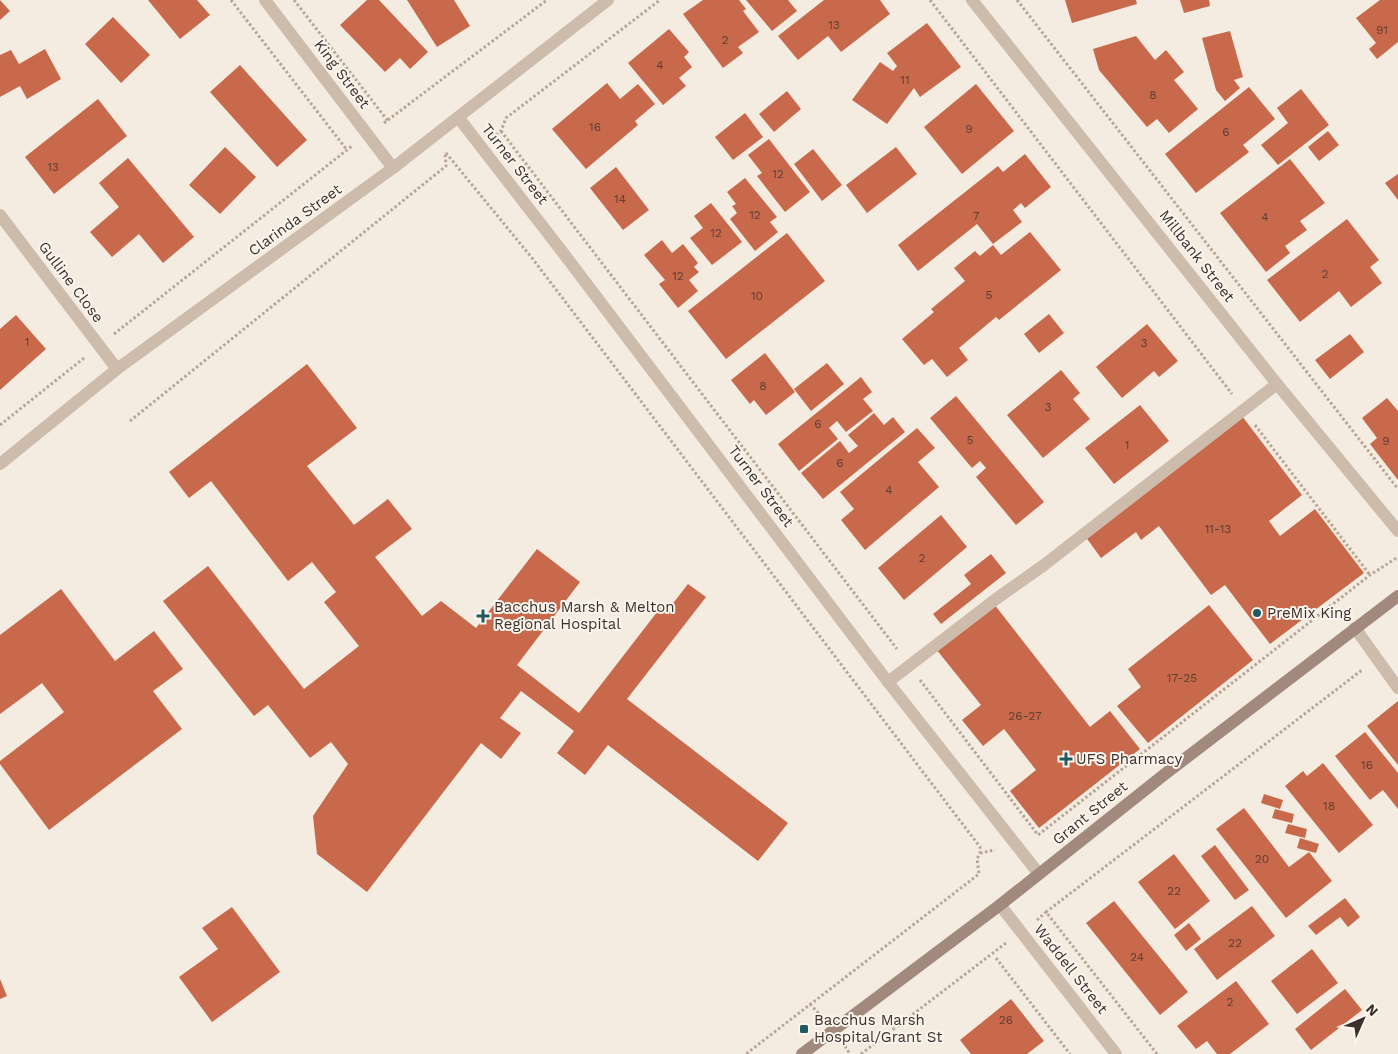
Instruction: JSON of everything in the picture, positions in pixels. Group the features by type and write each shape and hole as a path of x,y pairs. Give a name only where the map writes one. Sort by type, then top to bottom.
{"main road":[{"name":"Grant Street","path":"802,1054 1000,905 1165,774 1398,596"}],"street":[{"name":"King Street","path":"266,0 393,168"},
{"name":"Clarinda Street","path":"0,464 117,369 393,168 608,0"},
{"name":"Millbank Street","path":"972,0 1277,384 1398,532"},
{"name":"Turner Street","path":"458,117 888,682 1040,874"},
{"name":"Gulline Close","path":"0,215 117,369"},
{"path":"888,682 996,599 1044,565 1277,384"},
{"path":"1356,628 1398,688"},
{"name":"Waddell Street","path":"1000,905 1116,1054"}],"path":[{"path":"232,0 347,150"},
{"path":"294,0 388,121"},
{"path":"0,425 347,150 547,0"},
{"path":"445,151 481,146 501,131 506,118 660,0"},
{"path":"930,0 1370,575"},
{"path":"1017,0 1398,489"},
{"path":"501,131 1038,835 1370,575 1398,557"},
{"path":"130,421 446,166 445,151"},
{"path":"445,151 532,258 980,847 977,859 980,874 746,1054"},
{"path":"861,1054 1376,658"},
{"path":"1046,912 1157,1054"},
{"path":"996,958 1070,1054"}],"building":[{"path":"0,0 10,11 0,20"},
{"path":"148,0 197,0 210,15 180,39"},
{"path":"367,0 379,0 428,52 410,69 400,58 385,72 340,25"},
{"path":"407,0 454,0 470,26 437,47"},
{"path":"703,0 739,0 746,9 743,11 759,32 738,47 743,53 723,68 683,14"},
{"path":"746,0 788,0 797,11 772,31"},
{"path":"824,0 880,0 890,14 841,52 828,36 798,60 778,36"},
{"path":"1065,0 1136,0 1137,4 1072,23"},
{"path":"1180,0 1209,0 1210,6 1184,13"},
{"path":"1380,0 1398,0 1398,42 1377,59 1369,49 1376,43 1356,18"},
{"path":"113,17 150,55 121,83 85,44"},
{"path":"927,23 961,67 920,97 914,88 887,124 852,100 880,62 893,71 897,66 887,53"},
{"path":"669,29 689,52 684,57 692,67 679,78 686,86 663,105 628,63"},
{"path":"1230,31 1243,77 1234,80 1240,88 1225,101 1216,90 1202,38"},
{"path":"1136,36 1155,60 1166,50 1184,72 1174,80 1198,109 1169,133 1157,119 1147,127 1099,70 1093,49"},
{"path":"45,49 61,79 27,99 20,86 0,97 0,55 11,50 19,64"},
{"path":"240,65 307,140 277,167 210,92"},
{"path":"607,83 620,99 638,84 655,104 635,121 638,125 586,169 552,129"},
{"path":"976,84 1014,131 962,174 924,127"},
{"path":"1249,87 1275,119 1243,145 1249,152 1196,193 1165,154"},
{"path":"1301,89 1329,125 1278,165 1261,145 1288,123 1277,108"},
{"path":"787,91 801,109 774,132 759,114"},
{"path":"98,99 127,136 54,194 25,157"},
{"path":"745,113 763,137 733,160 715,137"},
{"path":"1328,131 1339,145 1319,161 1308,147"},
{"path":"769,139 810,192 785,212 757,176 762,173 748,155"},
{"path":"225,147 256,177 220,214 189,185"},
{"path":"896,147 917,174 867,213 846,185"},
{"path":"813,149 842,185 822,201 794,164"},
{"path":"1025,154 1051,187 1025,208 1021,203 1013,210 1022,222 993,244 977,224 918,271 898,245 998,166 1003,172"},
{"path":"128,158 194,237 163,263 139,234 112,257 90,232 119,207 99,183"},
{"path":"1290,159 1325,203 1300,221 1307,230 1285,246 1290,253 1266,272 1220,213"},
{"path":"616,167 649,210 623,230 590,188"},
{"path":"1398,174 1398,200 1385,183"},
{"path":"745,178 777,217 770,222 778,232 755,251 730,219 737,213 732,206 736,204 727,192"},
{"path":"711,203 742,242 712,265 690,238 703,228 694,216"},
{"path":"1347,219 1379,260 1370,267 1382,283 1351,307 1339,291 1300,322 1267,280"},
{"path":"1030,232 1061,270 999,320 996,317 959,348 968,360 947,377 932,359 924,365 902,339 934,312 931,309 965,281 954,268 975,251 980,256 993,245 1001,255"},
{"path":"787,233 825,281 726,359 688,311"},
{"path":"662,240 672,253 683,244 698,263 694,267 699,272 689,280 698,291 678,308 659,284 665,280 644,255"},
{"path":"1049,314 1064,333 1039,353 1024,334"},
{"path":"16,315 46,349 0,390 0,329"},
{"path":"1147,324 1178,361 1159,377 1154,371 1122,398 1096,367"},
{"path":"1350,334 1364,352 1330,379 1315,360"},
{"path":"765,353 795,392 766,415 754,400 750,404 731,380"},
{"path":"827,363 844,384 811,411 794,389"},
{"path":"307,364 357,428 307,466 354,525 388,499 412,529 375,557 422,616 441,601 476,628 537,549 580,582 517,665 579,713 661,607 667,611 688,584 706,597 627,699 788,823 758,861 608,745 585,775 557,753 574,731 521,691 500,718 521,733 501,759 481,743 367,892 317,854 313,816 348,764 331,742 310,758 268,705 254,716 163,601 208,566 304,689 359,646 324,602 336,592 312,562 288,581 211,481 189,498 169,472"},
{"path":"1061,370 1080,393 1073,399 1090,419 1043,458 1007,415"},
{"path":"861,377 872,392 863,399 873,411 846,432 837,421 829,428 838,439 799,471 778,444"},
{"path":"956,396 1044,502 1016,525 976,477 986,468 980,461 972,468 930,418"},
{"path":"1387,398 1398,411 1398,480 1370,444 1377,438 1362,418"},
{"path":"1140,405 1169,441 1114,484 1085,448"},
{"path":"874,413 884,425 893,417 905,432 823,499 801,473 840,441 849,453 858,446 848,435"},
{"path":"1242,416 1302,495 1269,521 1280,536 1315,509 1364,573 1270,644 1225,585 1211,595 1159,526 1141,540 1136,532 1101,558 1085,536"},
{"path":"917,428 935,448 918,462 939,487 865,550 841,520 854,509 840,492"},
{"path":"941,515 967,547 904,600 878,568"},
{"path":"991,554 1006,573 941,624 933,614 971,584 964,575"},
{"path":"61,589 115,661 154,631 183,669 153,691 182,729 49,830 0,764 0,761 64,712 42,683 0,714 0,635"},
{"path":"994,604 1090,727 1110,711 1140,749 1039,828 1010,791 1036,770 1004,729 983,746 962,720 981,705 936,649"},
{"path":"1209,605 1253,660 1148,743 1117,706 1141,687 1128,669"},
{"path":"1398,701 1398,765 1367,726"},
{"path":"1365,732 1398,773 1398,809 1383,790 1370,800 1335,756"},
{"path":"1323,763 1373,825 1339,853 1285,786 1303,771 1307,776"},
{"path":"1264,794 1283,800 1280,809 1261,803"},
{"path":"1244,808 1289,867 1309,852 1332,881 1286,918 1216,829"},
{"path":"1275,809 1294,814 1292,823 1272,818"},
{"path":"1288,824 1307,829 1305,838 1285,833"},
{"path":"1300,838 1319,844 1316,853 1297,848"},
{"path":"1215,845 1249,890 1235,900 1201,856"},
{"path":"1174,854 1210,901 1175,929 1138,882"},
{"path":"1345,898 1360,917 1348,927 1340,917 1316,935 1308,926"},
{"path":"1114,901 1188,992 1160,1015 1086,923"},
{"path":"1252,906 1275,936 1217,980 1194,949"},
{"path":"232,907 280,972 212,1022 179,977 218,949 202,928"},
{"path":"1189,923 1201,939 1186,951 1174,935"},
{"path":"1312,949 1338,983 1297,1014 1271,981"},
{"path":"0,979 7,996 0,999"},
{"path":"1236,981 1269,1024 1230,1054 1217,1054 1207,1041 1196,1049 1177,1026"},
{"path":"1345,989 1362,1010 1311,1050 1295,1029"},
{"path":"1011,999 1044,1041 1027,1054 971,1054 960,1040"}],"place":[{"name":"PreMix King","path":"1257,613"},
{"name":"Bacchus Marsh & Melton Regional Hospital","path":"483,616"},
{"name":"UFS Pharmacy","path":"1066,759"},
{"name":"Bacchus Marsh Hospital/Grant St","path":"804,1029"}]}
